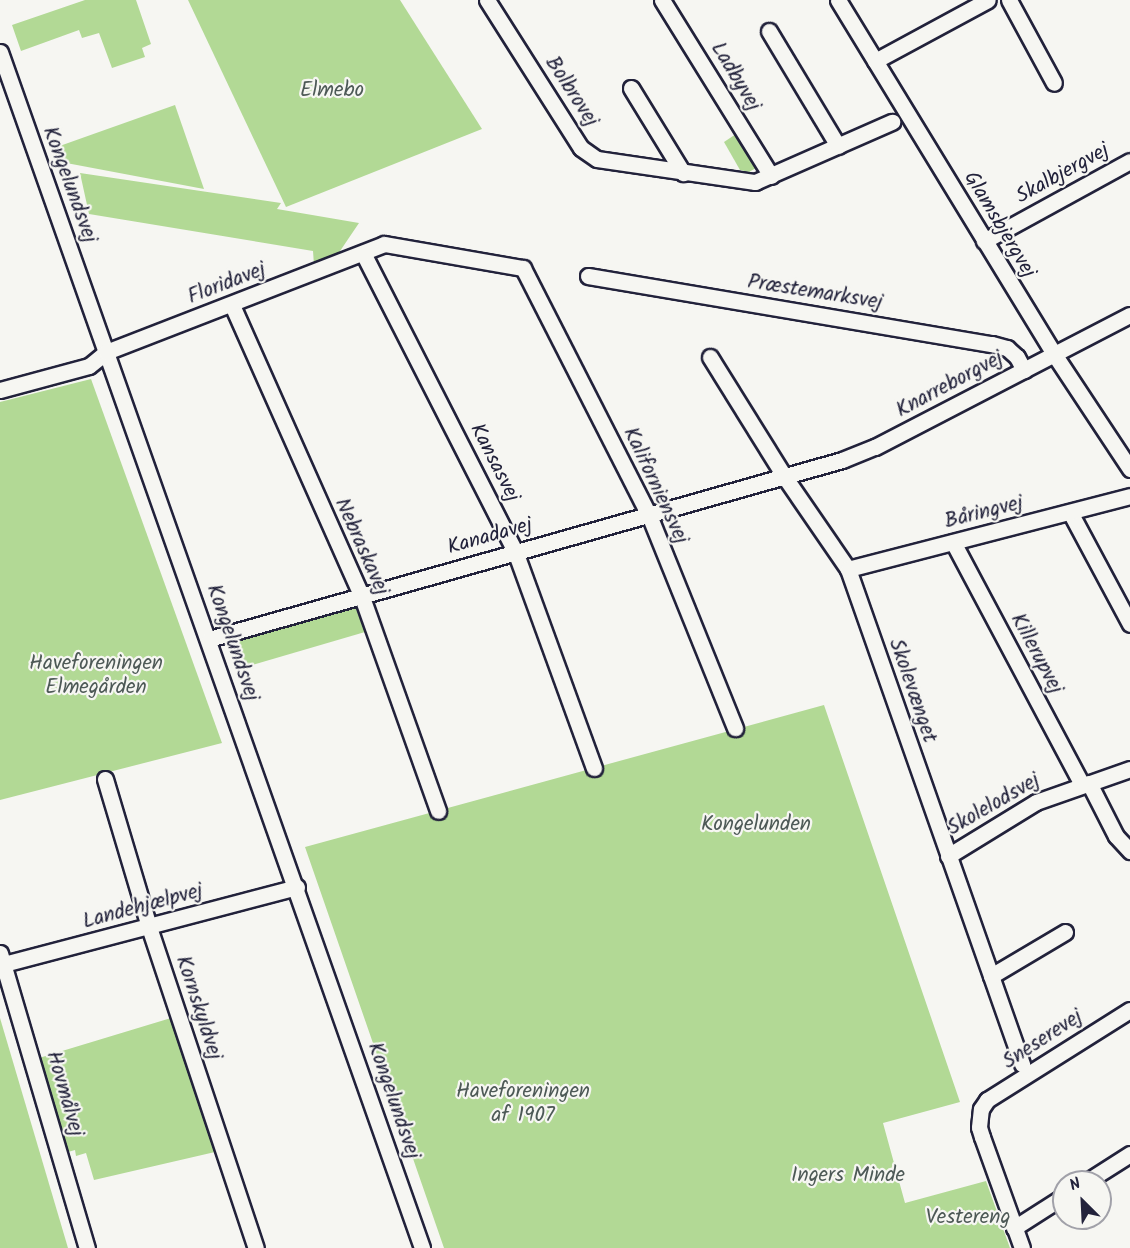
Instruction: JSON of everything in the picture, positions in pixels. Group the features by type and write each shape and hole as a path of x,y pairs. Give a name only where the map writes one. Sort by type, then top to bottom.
{"street":[{"name":"Bolbrovej","path":"487,0 581,148 597,159 755,182 892,122"},
{"name":"Ladbyvej","path":"662,0 771,176"},
{"name":"Glamsbjergvej","path":"838,0 1054,354 1130,469"},
{"path":"875,61 988,0"},
{"path":"1009,0 1054,83"},
{"path":"769,31 838,146"},
{"name":"Kongelundsvej","path":"1,60 297,887 422,1248"},
{"path":"632,88 683,172"},
{"name":"Skalbjergvej","path":"984,241 1130,161"},
{"name":"Kaliforniensvej","path":"363,253 384,244 523,268 649,515 735,728"},
{"name":"Floridavej","path":"0,390 89,366 106,352 363,253"},
{"name":"Kansasvej","path":"363,253 515,551 594,768"},
{"name":"Præstemarksvej","path":"588,276 992,344 1007,348 1017,357 1024,370"},
{"name":"Nebraskavej","path":"232,305 362,597 438,812"},
{"name":"Knarreborgvej","path":"784,476 842,460 875,447 1130,315"},
{"name":"Skolevænget","path":"710,357 784,476 848,569 1022,1064"},
{"name":"Kanadavej","path":"208,639 784,476"},
{"name":"Båringvej","path":"848,569 1130,496"},
{"path":"1070,512 1130,624"},
{"name":"Killerupvej","path":"953,542 1086,784 1116,836 1130,851"},
{"name":"Skolelodsvej","path":"948,856 1035,802 1130,769"},
{"name":"Kornskyldvej","path":"105,779 149,927 256,1248"},
{"name":"Landehjælpvej","path":"1,961 149,927 297,887"},
{"path":"991,976 1065,932"},
{"name":"Hovmålvej","path":"1,961 87,1248"},
{"name":"Sneserevej","path":"1014,1228 979,1127 981,1109 987,1100 1130,1010"},
{"path":"1105,1170 1130,1154"},
{"path":"1022,1248 1014,1228 1052,1204"}],"green space":[{"path":"85,0 136,0 151,44 142,48 145,57 112,68 99,33 82,38 79,30 21,51 12,25"},
{"name":"Elmebo","path":"188,0 400,0 482,129 286,207"},
{"path":"175,105 204,189 61,162 54,148"},
{"path":"736,134 756,168 749,172 740,170 724,142"},
{"path":"80,173 281,203 277,209 359,223 336,257 314,265 313,251 89,214"},
{"name":"Haveforeningen Elmegården","path":"91,379 222,743 0,800 0,402"},
{"path":"355,606 365,632 239,669 228,641"},
{"path":"824,705 960,1102 883,1123 905,1203 986,1181 1010,1248 444,1248 305,847"},
{"path":"0,1018 68,1248 0,1248"},
{"path":"171,1018 215,1152 94,1180 86,1153 76,1156 75,1150 68,1152 39,1058"}],"park label":[{"name":"Kongelunden","path":"756,825"},
{"name":"Haveforeningen af 1907","path":"523,1104"},
{"name":"Ingers Minde","path":"848,1176"},
{"name":"Vestereng","path":"968,1218"}]}
